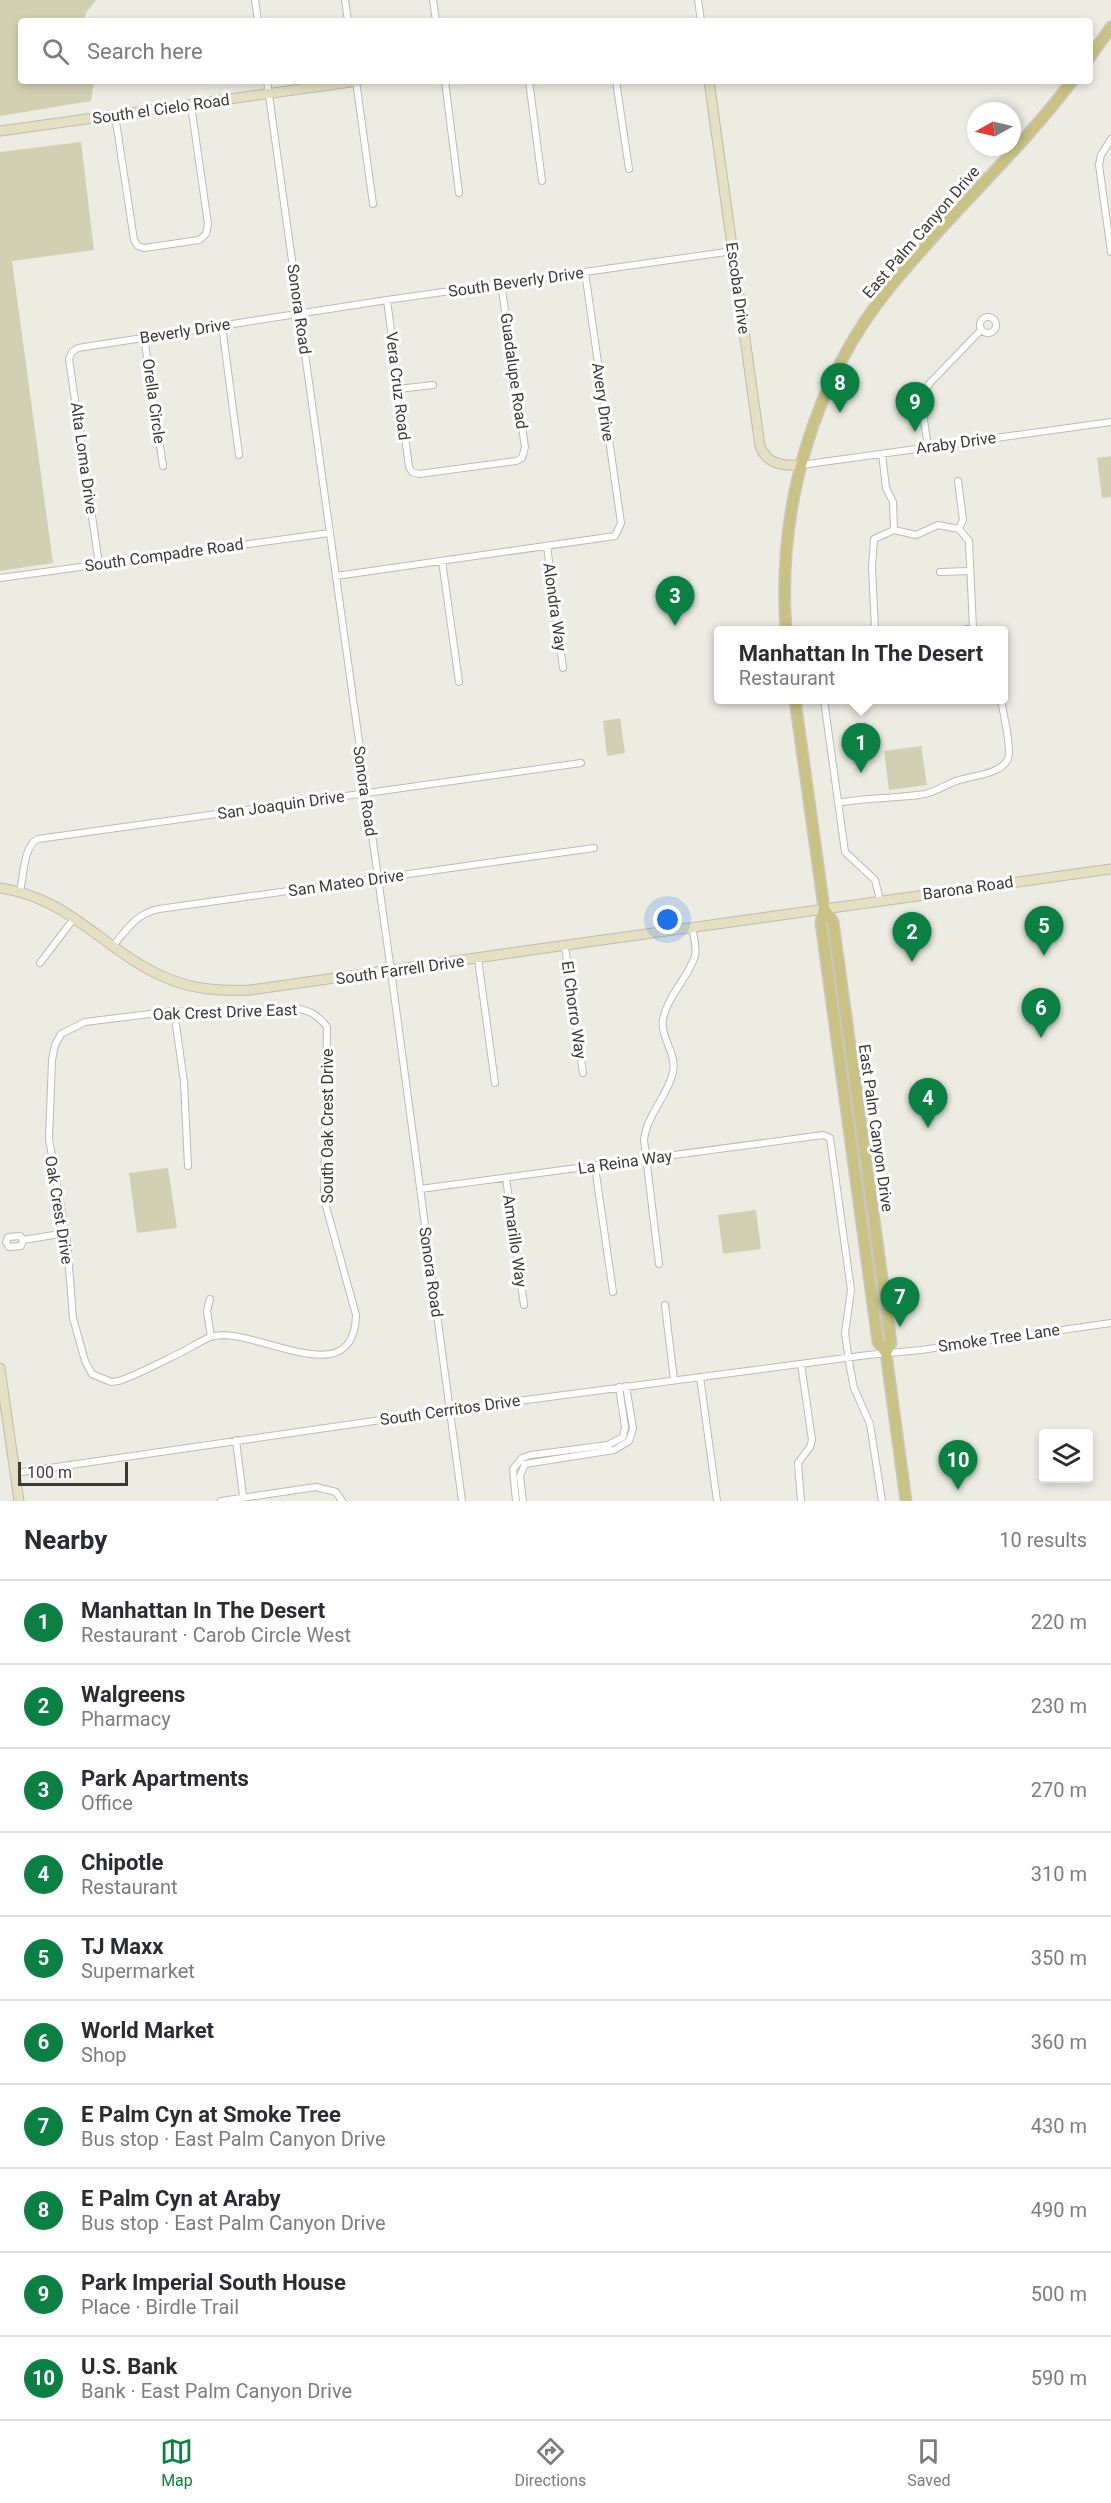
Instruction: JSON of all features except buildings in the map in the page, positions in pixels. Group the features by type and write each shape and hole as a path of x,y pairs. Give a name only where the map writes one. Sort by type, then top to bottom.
{"main road":[{"path":"1093,52 1111,27"},
{"name":"East Palm Canyon Drive","path":"786,626 786,542 801,465 827,391 839,365 862,325 891,286 1003,162 1069,84"},
{"name":"East Palm Canyon Drive","path":"796,704 824,908 833,924 879,1255 891,1343 886,1353 906,1501"}],"street":[{"path":"255,0 258,18"},
{"path":"345,0 348,18"},
{"path":"433,0 436,18"},
{"path":"698,0 701,18"},
{"name":"Sonora Road","path":"267,84 391,971 462,1501"},
{"name":"South el Cielo Road","path":"0,131 335,84"},
{"path":"357,84 373,204"},
{"path":"445,84 459,193"},
{"path":"529,84 543,181"},
{"path":"616,84 629,170"},
{"name":"Escoba Drive","path":"709,84 760,446 765,455 777,464 801,465"},
{"path":"116,115 134,240 138,246 144,248 177,244 199,240 206,234 208,225 191,105"},
{"path":"1111,139 1101,155 1099,165 1111,252"},
{"name":"South Beverly Drive","path":"299,313 733,251"},
{"name":"Avery Drive","path":"547,546 606,539 615,536 621,523 585,272"},
{"name":"Guadalupe Road","path":"412,472 419,474 516,461 522,458 525,447 501,283"},
{"name":"Vera Cruz Road","path":"387,300 409,467 412,472"},
{"name":"Beverly Drive","path":"72,352 78,348 299,313"},
{"path":"222,326 239,455"},
{"path":"928,447 922,406 929,384 981,330"},
{"name":"Orella Circle","path":"144,337 163,466"},
{"name":"Alta Loma Drive","path":"72,352 69,359 99,564"},
{"path":"399,389 433,385"},
{"name":"Araby Drive","path":"801,465 1111,422"},
{"path":"882,453 886,488 893,502 894,531"},
{"path":"958,482 963,520 959,529"},
{"path":"875,626 872,567 874,539 894,531 916,535 938,525 959,529 969,541 973,626"},
{"name":"South Compadre Road","path":"0,578 329,533"},
{"path":"336,576 547,546"},
{"name":"Alondra Way","path":"547,546 563,668"},
{"path":"442,561 459,682"},
{"path":"940,572 969,571"},
{"path":"825,704 845,852 875,880 880,900"},
{"path":"838,803 865,798 883,800 927,794 964,778 981,777 1004,764 1009,752 1002,704"},
{"name":"San Joaquin Drive","path":"20,891 29,848 32,842 38,839 580,764"},
{"name":"San Mateo Drive","path":"113,946 136,918 148,911 594,848"},
{"name":"Barona Road","path":"824,908 1111,869"},
{"name":"South Farrell Drive","path":"0,888 34,895 75,917 144,967 169,980 213,990 250,990 565,947 824,908"},
{"path":"40,963 75,917"},
{"path":"659,1264 644,1140 646,1125 673,1074 671,1051 663,1030 663,1019 667,1007 695,956 692,928"},
{"name":"El Chorro Way","path":"565,947 583,1073"},
{"path":"478,959 495,1083"},
{"name":"Oak Crest Drive East","path":"61,1034 74,1025 85,1022 174,1011 240,1015 293,1008 308,1010 318,1016"},
{"path":"174,1011 184,1082 188,1166"},
{"name":"South Oak Crest Drive","path":"212,1337 232,1335 320,1357 341,1350 355,1330 356,1315 324,1199 328,1038 327,1027 318,1016"},
{"name":"Oak Crest Drive","path":"61,1034 55,1045 52,1060 49,1139 66,1233 73,1318 92,1374 102,1379 119,1381 212,1337"},
{"name":"La Reina Way","path":"420,1189 823,1135 830,1138 851,1290 846,1333 849,1358"},
{"path":"595,1167 613,1292"},
{"name":"Amarillo Way","path":"506,1178 524,1305"},
{"path":"23,1240 66,1233"},
{"path":"13,1235 20,1236 23,1240 21,1246 15,1248 3,1242 13,1235"},
{"path":"210,1299 207,1311 212,1337"},
{"path":"664,1305 674,1380"},
{"name":"Smoke Tree Lane","path":"886,1353 1111,1323"},
{"name":"South Cerritos Drive","path":"15,1473 450,1410 886,1353"},
{"path":"849,1358 854,1388 870,1424 882,1501"},
{"path":"801,1364 812,1440 810,1447 798,1463 801,1501"},
{"path":"0,1368 19,1501"},
{"path":"700,1377 717,1501"},
{"path":"516,1501 513,1469 522,1458 620,1440 625,1427 623,1387"},
{"path":"523,1501 520,1476 525,1464 614,1450 629,1441 633,1428 623,1387"},
{"path":"236,1440 243,1496"},
{"path":"221,1501 316,1487 336,1492 342,1501"}],"shaded area":[{"path":"0,0 96,0 85,18 18,18 18,84 94,84 91,101 0,116"},
{"path":"81,142 94,250 12,261 53,563 0,571 0,152"},
{"path":"1111,456 1111,497 1102,498 1097,458"},
{"path":"620,718 625,753 607,756 603,721"},
{"path":"921,746 927,785 889,790 884,751"},
{"path":"168,1168 177,1228 137,1233 129,1173"},
{"path":"756,1210 761,1249 723,1254 718,1215"}],"place":[{"name":"E Palm Cyn at Araby","path":"840,413"},
{"name":"Park Imperial South House","path":"915,432"},
{"name":"Park Apartments","path":"675,626"},
{"name":"Manhattan In The Desert","path":"861,773"},
{"name":"TJ Maxx","path":"1044,956"},
{"name":"Walgreens","path":"912,962"},
{"name":"World Market","path":"1041,1038"},
{"name":"Chipotle","path":"928,1128"},
{"name":"E Palm Cyn at Smoke Tree","path":"900,1327"},
{"name":"U.S. Bank","path":"958,1490"}]}
